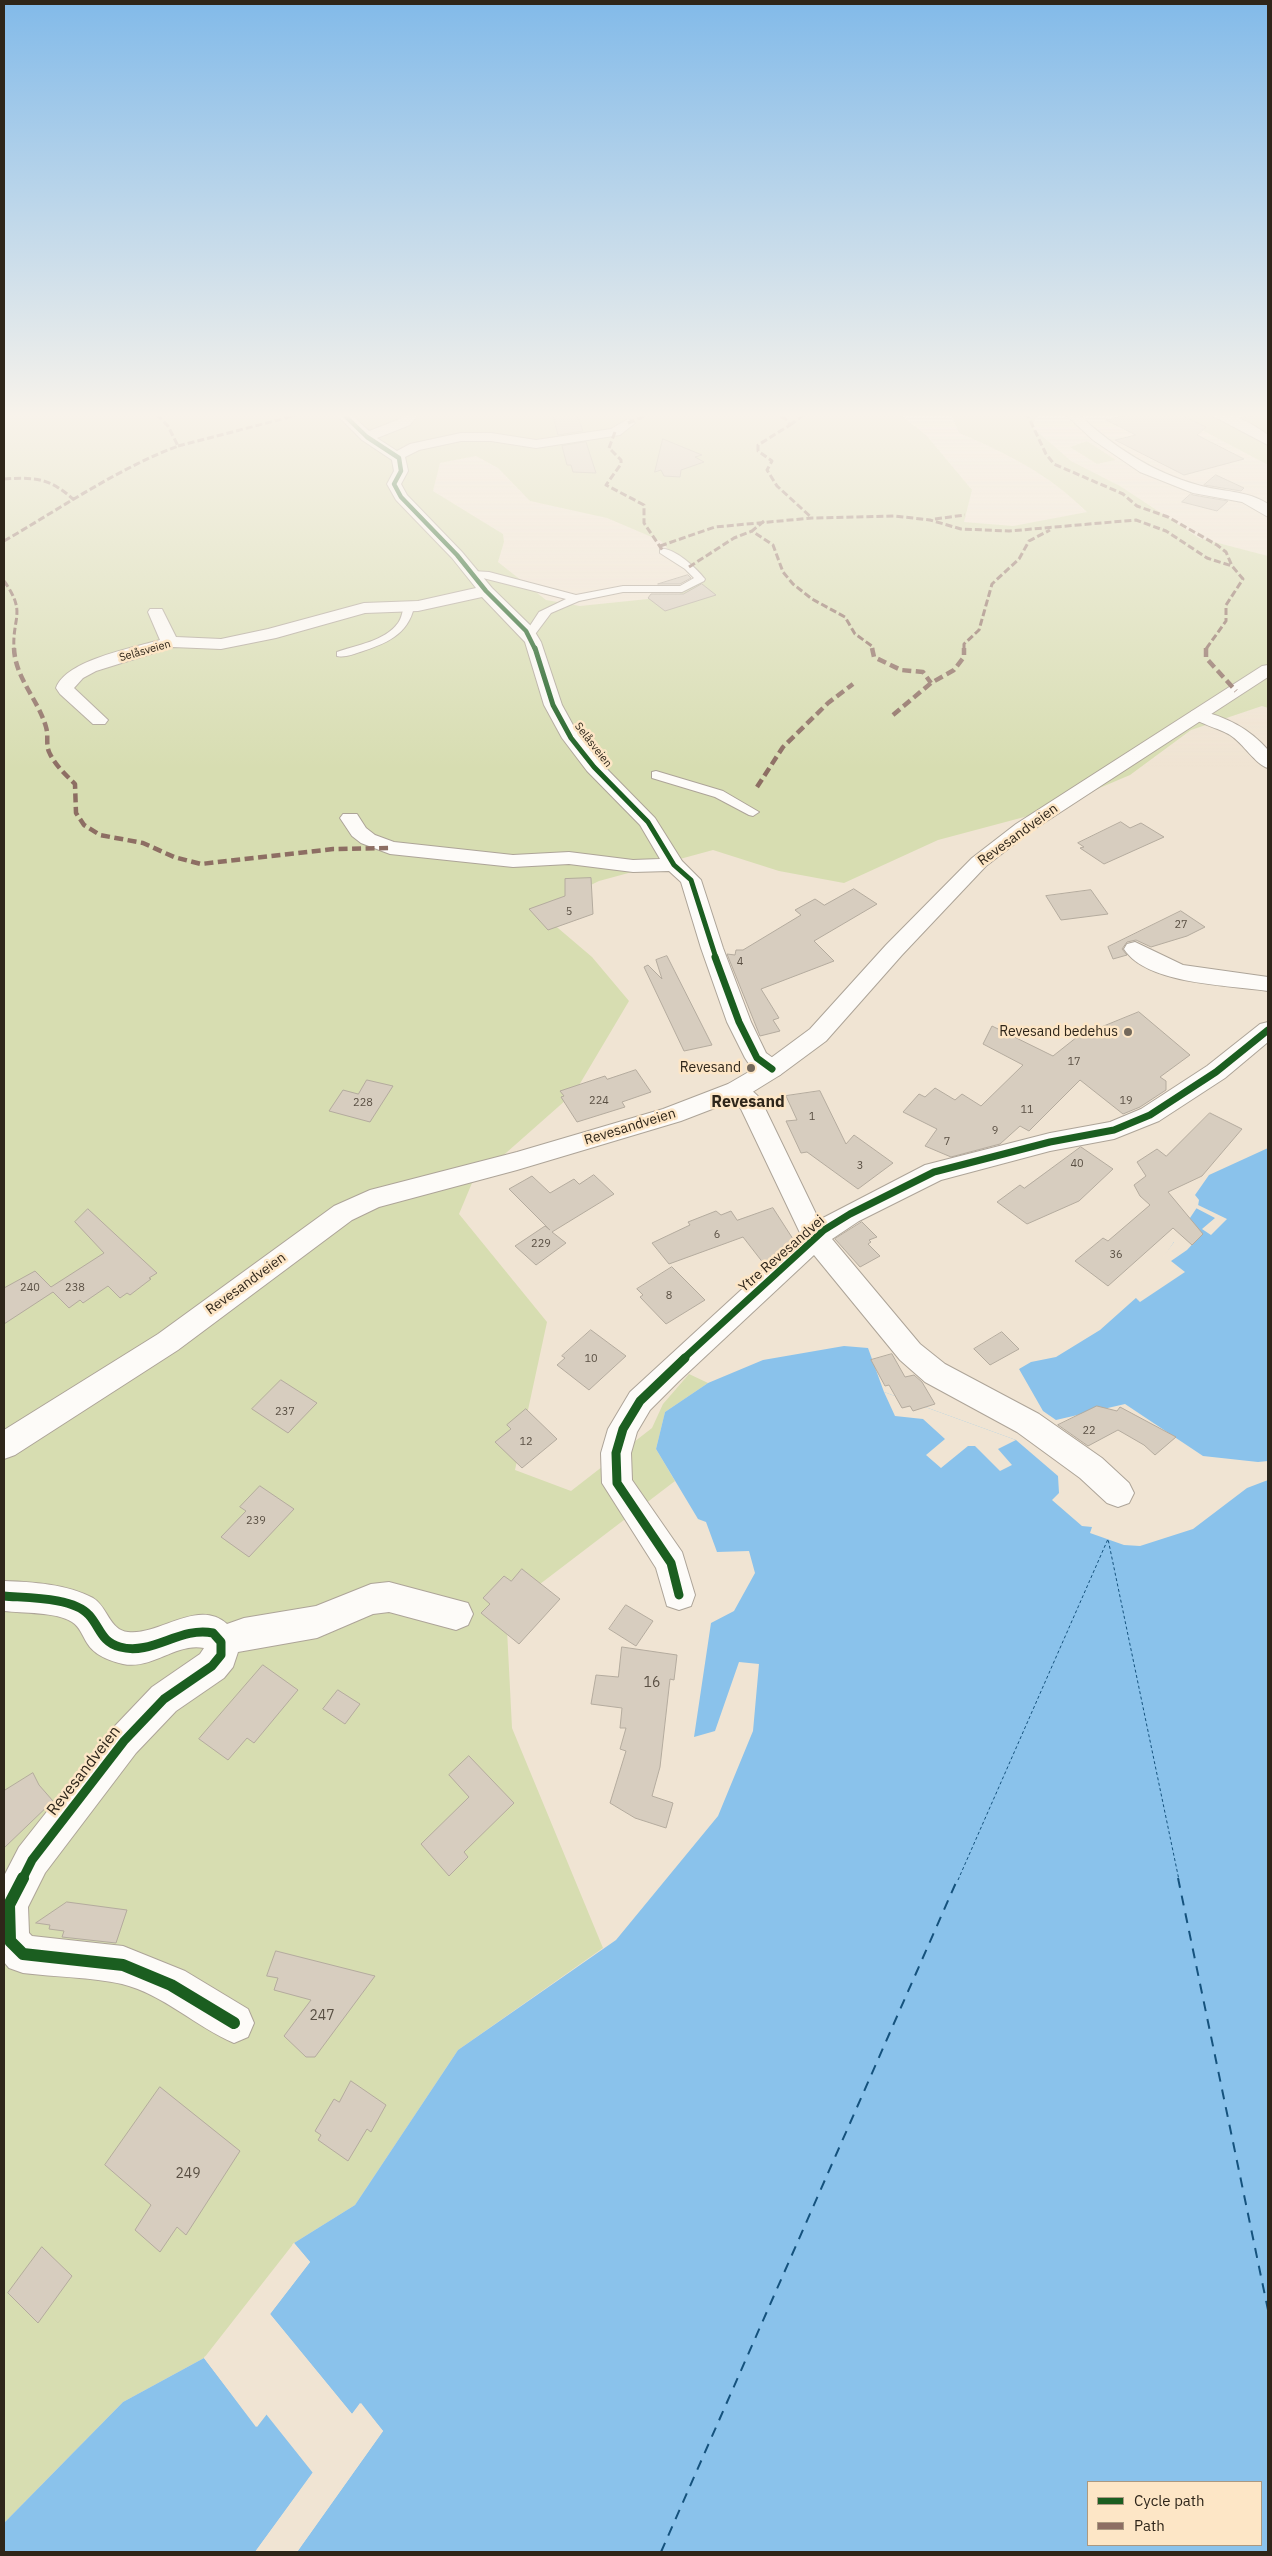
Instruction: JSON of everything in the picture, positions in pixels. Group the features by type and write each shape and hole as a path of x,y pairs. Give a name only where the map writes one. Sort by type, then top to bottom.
{"street":[{"name":"Selåsveien","path":"434,531 486,591 529,635 553,706 571,738 594,767 648,822 674,865 691,880 712,948 739,1022 757,1058 772,1069"},
{"name":"Selåsveien","path":"99,720 69,694 65,688 67,682 90,667 172,642 221,644 270,634 364,608 409,607 486,591"},
{"path":"156,612 166,637 172,642"},
{"name":"Revesandveien","path":"4,1446 168,1342 343,1213 370,1200 618,1132 737,1090 772,1069 826,1028 894,950 979,862 1023,828 1268,670"},
{"path":"1198,715 1226,724 1246,736 1268,762"},
{"path":"350,818 360,832 368,839 390,848 513,861 569,858 633,866 674,865"},
{"path":"1135,949 1156,963 1186,972 1268,984"},
{"name":"Ytre Revesandvei","path":"679,1595 670,1563 617,1483 616,1453 623,1429 640,1401 669,1372 824,1230 850,1214 934,1172 1050,1142 1114,1130 1150,1115 1216,1072 1268,1030"},
{"name":"Ytre Revesandvei","path":"737,1090 751,1104 816,1239 910,1352 969,1393 1028,1423 1091,1468 1118,1493"},
{"path":"4,1596 41,1599 75,1607 88,1614 100,1636 120,1647 132,1649 198,1631 213,1633 221,1642 244,1634 317,1622 371,1599 389,1596 456,1614"},
{"name":"Revesandveien","path":"221,1642 221,1655 212,1666 164,1699 124,1741 32,1860 9,1905 10,1941 24,1954 123,1965 171,1985 234,2023"}],"lane":[{"path":"529,635 538,618 544,612 576,598 623,589 682,589 700,579 689,567 663,551"},
{"path":"472,574 490,575 576,598"},
{"path":"341,654 385,640 401,625 409,607"},
{"path":"656,775 719,794 753,812"}],"green space":[{"path":"4,531 499,531 503,534 504,542 498,562 546,600 580,606 677,596 695,580 661,541 638,531 1189,531 1199,538 1268,556 1268,708 1262,706 1191,730 1130,775 1043,812 938,840 844,883 779,871 713,850 599,881 538,911 592,957 629,1001 575,1092 472,1183 459,1214 547,1322 515,1470 571,1491 652,1428 663,1404 689,1374 708,1383 665,1412 656,1449 675,1481 506,1610 512,1728 603,1948 458,2050 355,2205 294,2243 204,2358 123,2402 4,2523"}],"water":[{"path":"1268,1148 1268,1461 1258,1462 1203,1456 1125,1404 1056,1420 1043,1411 1019,1369 1031,1362 1056,1357 1100,1330 1137,1297 1198,1206 1199,1200 1195,1195 1209,1175"},
{"path":"844,1346 868,1348 884,1392 1016,1440 1058,1476 1059,1493 1052,1500 1082,1526 1092,1527 1090,1533 1124,1545 1140,1546 1193,1529 1247,1488 1268,1480 1268,2552 297,2552 383,2431 361,2403 352,2414 270,2314 310,2262 294,2243 355,2205 458,2050 616,1940 718,1816 753,1731 759,1664 739,1662 715,1731 694,1737 711,1623 734,1611 755,1573 749,1551 717,1552 706,1522 698,1519 656,1449 665,1412 708,1383 763,1360"},
{"path":"204,2358 256,2427 266,2414 313,2473 255,2552 4,2552 4,2523 123,2402"}],"pier":[{"path":"1196,1204 1227,1219 1211,1235 1202,1229 1215,1218 1194,1207"},
{"path":"1182,1225 1200,1236 1187,1250 1171,1261 1185,1272 1140,1302 1135,1297 1132,1298 1174,1242 1172,1240"},
{"path":"884,1392 1016,1440 998,1449 1012,1465 1000,1471 975,1446 968,1446 941,1468 926,1455 945,1439 923,1419 895,1416"},
{"path":"294,2243 310,2262 270,2314 352,2414 360,2403 383,2431 297,2552 295,2551 380,2431 361,2407 354,2416 350,2416 267,2315 307,2262 292,2245"},
{"path":"205,2356 257,2423 265,2412 268,2412 315,2472 258,2552 255,2552 313,2472 267,2414 257,2427 204,2358"}],"building":[{"path":"688,575 691,578 680,584 658,584"},
{"path":"702,584 716,595 665,611 648,598 651,594 683,594"},
{"path":"1121,822 1130,828 1141,823 1164,837 1104,864 1080,848 1084,847 1078,843"},
{"path":"591,878 593,914 548,930 529,909 565,896 565,879"},
{"path":"854,889 877,904 814,941 834,961 761,989 779,1018 773,1020 780,1031 760,1036 727,954 735,955 736,950 743,950 801,915 795,910 815,899 824,905"},
{"path":"1091,890 1108,914 1061,920 1046,896"},
{"path":"1181,911 1205,927 1187,936 1151,947 1136,940 1127,942 1122,949 1127,955 1113,959 1108,947"},
{"path":"667,956 712,1045 684,1051 644,967 648,965 662,979 656,960"},
{"path":"1139,1012 1190,1055 1160,1077 1166,1081 1166,1090 1140,1107 1123,1114 1080,1080 1029,1131 1020,1126 1000,1144 951,1157 925,1146 937,1129 903,1112 919,1094 925,1097 935,1088 955,1100 962,1094 981,1106 1023,1065 983,1044 992,1026 1053,1056 1077,1037"},
{"path":"636,1070 651,1092 622,1102 625,1107 577,1122 561,1097 564,1096 560,1091 605,1076 607,1079"},
{"path":"367,1080 393,1086 370,1122 329,1111 343,1090 358,1094"},
{"path":"820,1091 846,1144 854,1135 893,1163 858,1189 807,1152 801,1153 786,1121 797,1120 786,1096"},
{"path":"1210,1113 1242,1129 1202,1176 1168,1192 1203,1234 1192,1245 1173,1228 1108,1286 1075,1261 1103,1238 1108,1241 1150,1205 1140,1196 1134,1185 1146,1176 1137,1162 1157,1149 1166,1156"},
{"path":"1081,1147 1113,1169 1079,1201 1027,1224 997,1202 1020,1185 1024,1188"},
{"path":"594,1175 614,1194 552,1232 566,1243 536,1265 515,1246 545,1226 550,1230 509,1189 532,1176 550,1193 574,1179 579,1184"},
{"path":"773,1208 793,1239 764,1264 743,1237 669,1264 652,1243 690,1225 688,1222 716,1211 721,1215 731,1211 737,1220"},
{"path":"88,1209 157,1273 130,1295 127,1293 120,1298 108,1286 83,1303 80,1300 69,1308 53,1292 4,1324 4,1288 35,1271 51,1287 104,1253 75,1222"},
{"path":"862,1222 877,1237 869,1240 871,1242 868,1244 880,1256 860,1267 835,1239"},
{"path":"672,1267 705,1300 666,1324 640,1297 643,1295 637,1289"},
{"path":"591,1330 626,1356 589,1390 557,1365 565,1358 562,1356"},
{"path":"1002,1332 1019,1349 990,1365 974,1349"},
{"path":"892,1354 905,1377 914,1375 922,1382 935,1404 913,1411 910,1406 902,1408 889,1385 885,1386 871,1360"},
{"path":"281,1380 317,1403 288,1433 252,1409"},
{"path":"1097,1406 1117,1411 1120,1407 1176,1437 1155,1455 1144,1445 1118,1430 1088,1446 1058,1425"},
{"path":"526,1409 557,1439 522,1468 495,1442 511,1429 507,1425"},
{"path":"260,1486 294,1509 249,1557 221,1537 246,1511 240,1507"},
{"path":"522,1569 560,1599 519,1644 481,1613 490,1604 483,1598 504,1576 511,1581"},
{"path":"626,1605 653,1621 636,1646 609,1629"},
{"path":"622,1647 677,1655 674,1680 670,1679 660,1767 652,1796 673,1803 666,1828 635,1818 610,1803 626,1751 620,1749 626,1728 620,1728 622,1708 591,1704 596,1675 618,1677"},
{"path":"263,1665 298,1690 254,1743 247,1738 228,1760 199,1739"},
{"path":"338,1690 360,1704 345,1724 323,1709"},
{"path":"469,1756 514,1803 464,1852 468,1857 449,1876 421,1844 469,1797 449,1775"},
{"path":"33,1773 39,1785 53,1801 4,1848 4,1791"},
{"path":"67,1902 127,1910 116,1943 62,1937 64,1931 49,1929 50,1925 36,1923"},
{"path":"276,1951 375,1976 315,2057 306,2057 284,2036 311,2000 274,1990 278,1978 267,1976"},
{"path":"351,2081 386,2105 371,2132 367,2129 348,2161 318,2140 321,2135 315,2131 334,2099 339,2102"},
{"path":"160,2087 240,2151 186,2235 177,2227 160,2252 135,2230 151,2205 105,2165"},
{"path":"42,2247 72,2276 38,2323 8,2293"}],"ferry route":[{"path":"958,1880 1108,1539 1179,1880"},
{"path":"661,2552 958,1878"},
{"path":"1178,1878 1268,2310"}],"marked path":[{"path":"4,541 21,531"},
{"path":"650,531 663,551"},
{"path":"660,546 700,531"},
{"path":"689,567 734,538 751,531"},
{"path":"752,531 773,545 783,572 793,584 812,599 845,617 855,634 872,646 874,657 901,670 923,672 931,683"},
{"path":"893,715 931,683 954,670 964,657 964,644 979,630 992,584 1019,559 1029,541 1048,531"},
{"path":"1166,531 1207,558 1232,566"},
{"path":"1193,531 1226,552 1232,566 1243,579 1226,605 1226,621 1206,648 1206,658 1236,691"},
{"path":"4,581 17,602 18,618 13,645 16,664 44,720 50,756 75,784 76,813 84,825 100,835 143,843 174,857 201,864 233,862 333,849 390,848"},
{"path":"757,787 783,747 828,703 853,684"}],"cycle path":[{"path":"434,531 457,555 486,591 526,631 533,642 553,705 571,738 594,767 648,822 674,865 691,880 712,948 739,1022 757,1058 772,1069"},
{"path":"679,1595 671,1563 617,1483 616,1453 623,1429 640,1401 669,1372 824,1230 850,1214 934,1172 1050,1142 1114,1130 1150,1115 1216,1072 1268,1030"},
{"path":"4,1596 49,1600 73,1606 89,1615 103,1638 120,1647 130,1649 149,1646 179,1635 198,1631 213,1633 221,1642 221,1655 212,1666 164,1699 124,1741 32,1860 9,1905 10,1941 23,1954 123,1965 171,1985 234,2023"}],"place":[{"name":"Revesand bedehus","path":"1128,1032"},
{"name":"Revesand","path":"751,1068"}],"district":[{"name":"Revesand","path":"748,1102"}]}
